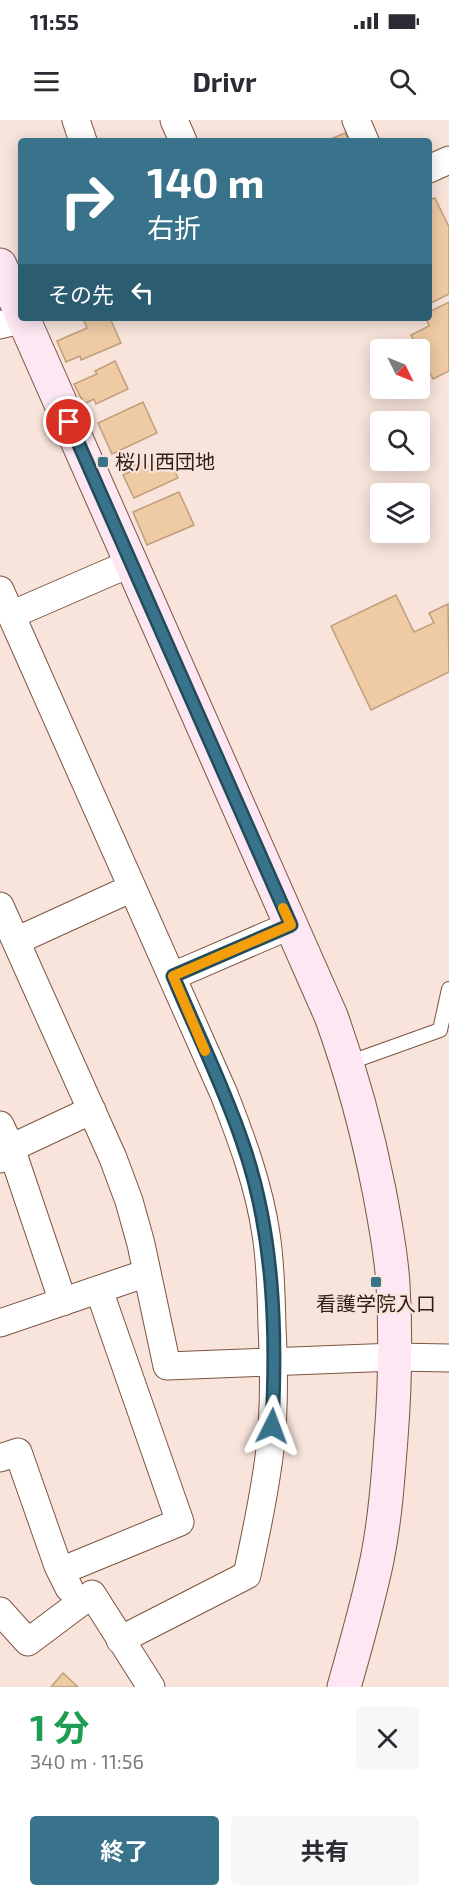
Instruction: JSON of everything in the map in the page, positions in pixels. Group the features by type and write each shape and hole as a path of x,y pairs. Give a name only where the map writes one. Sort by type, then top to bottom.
{"street":[{"path":"76,120 82,138"},
{"path":"174,120 182,138"},
{"path":"356,120 364,138"},
{"path":"432,168 449,160"},
{"path":"0,265 18,314"},
{"path":"21,321 322,994 348,1063 371,1149 393,1282 395,1358 388,1483 377,1557 363,1620 344,1687"},
{"path":"11,615 131,563"},
{"path":"0,590 228,1104 243,1142 255,1183 266,1234 271,1278 274,1362 270,1449 262,1503 247,1575 120,1640"},
{"path":"16,941 132,888"},
{"path":"0,906 113,1158 129,1201 168,1366 449,1358"},
{"path":"173,976 291,925"},
{"path":"63,1302 4,1144 92,1110"},
{"path":"0,1323 147,1273"},
{"path":"61,1571 180,1522 99,1290"},
{"path":"0,1458 18,1452 61,1571 78,1604"},
{"path":"0,1611 28,1642 92,1594 151,1687"}],"lane":[{"path":"348,1063 440,1030 449,989"}],"building":[{"path":"345,133 348,138 333,138"},
{"path":"435,198 449,227 449,294 432,302 432,199"},
{"path":"449,302 449,371 433,379 430,373 430,339 413,339 411,335 429,326 427,321 432,321 432,310"},
{"path":"84,321 111,321 121,343 81,360 80,356 66,362 57,341 87,328"},
{"path":"115,361 128,389 96,404 94,399 84,404 74,384 97,374 95,371"},
{"path":"143,402 157,433 112,454 98,423"},
{"path":"168,457 178,478 134,498 123,475 134,470 132,466 145,460 148,466"},
{"path":"179,492 194,525 147,545 133,512"},
{"path":"396,595 414,632 434,623 429,613 448,604 449,672 371,710 331,626"},
{"path":"63,1673 78,1687 51,1687"}],"slow traffic":[{"path":"205,1051 173,976 291,925 283,908"}],"place":[{"name":"桜川西団地","path":"103,462"},
{"name":"看護学院入口","path":"376,1282"}],"route":[{"path":"69,422 291,925 173,976 224,1094 243,1142 255,1183 266,1234 271,1278 274,1362 272,1426"}]}
